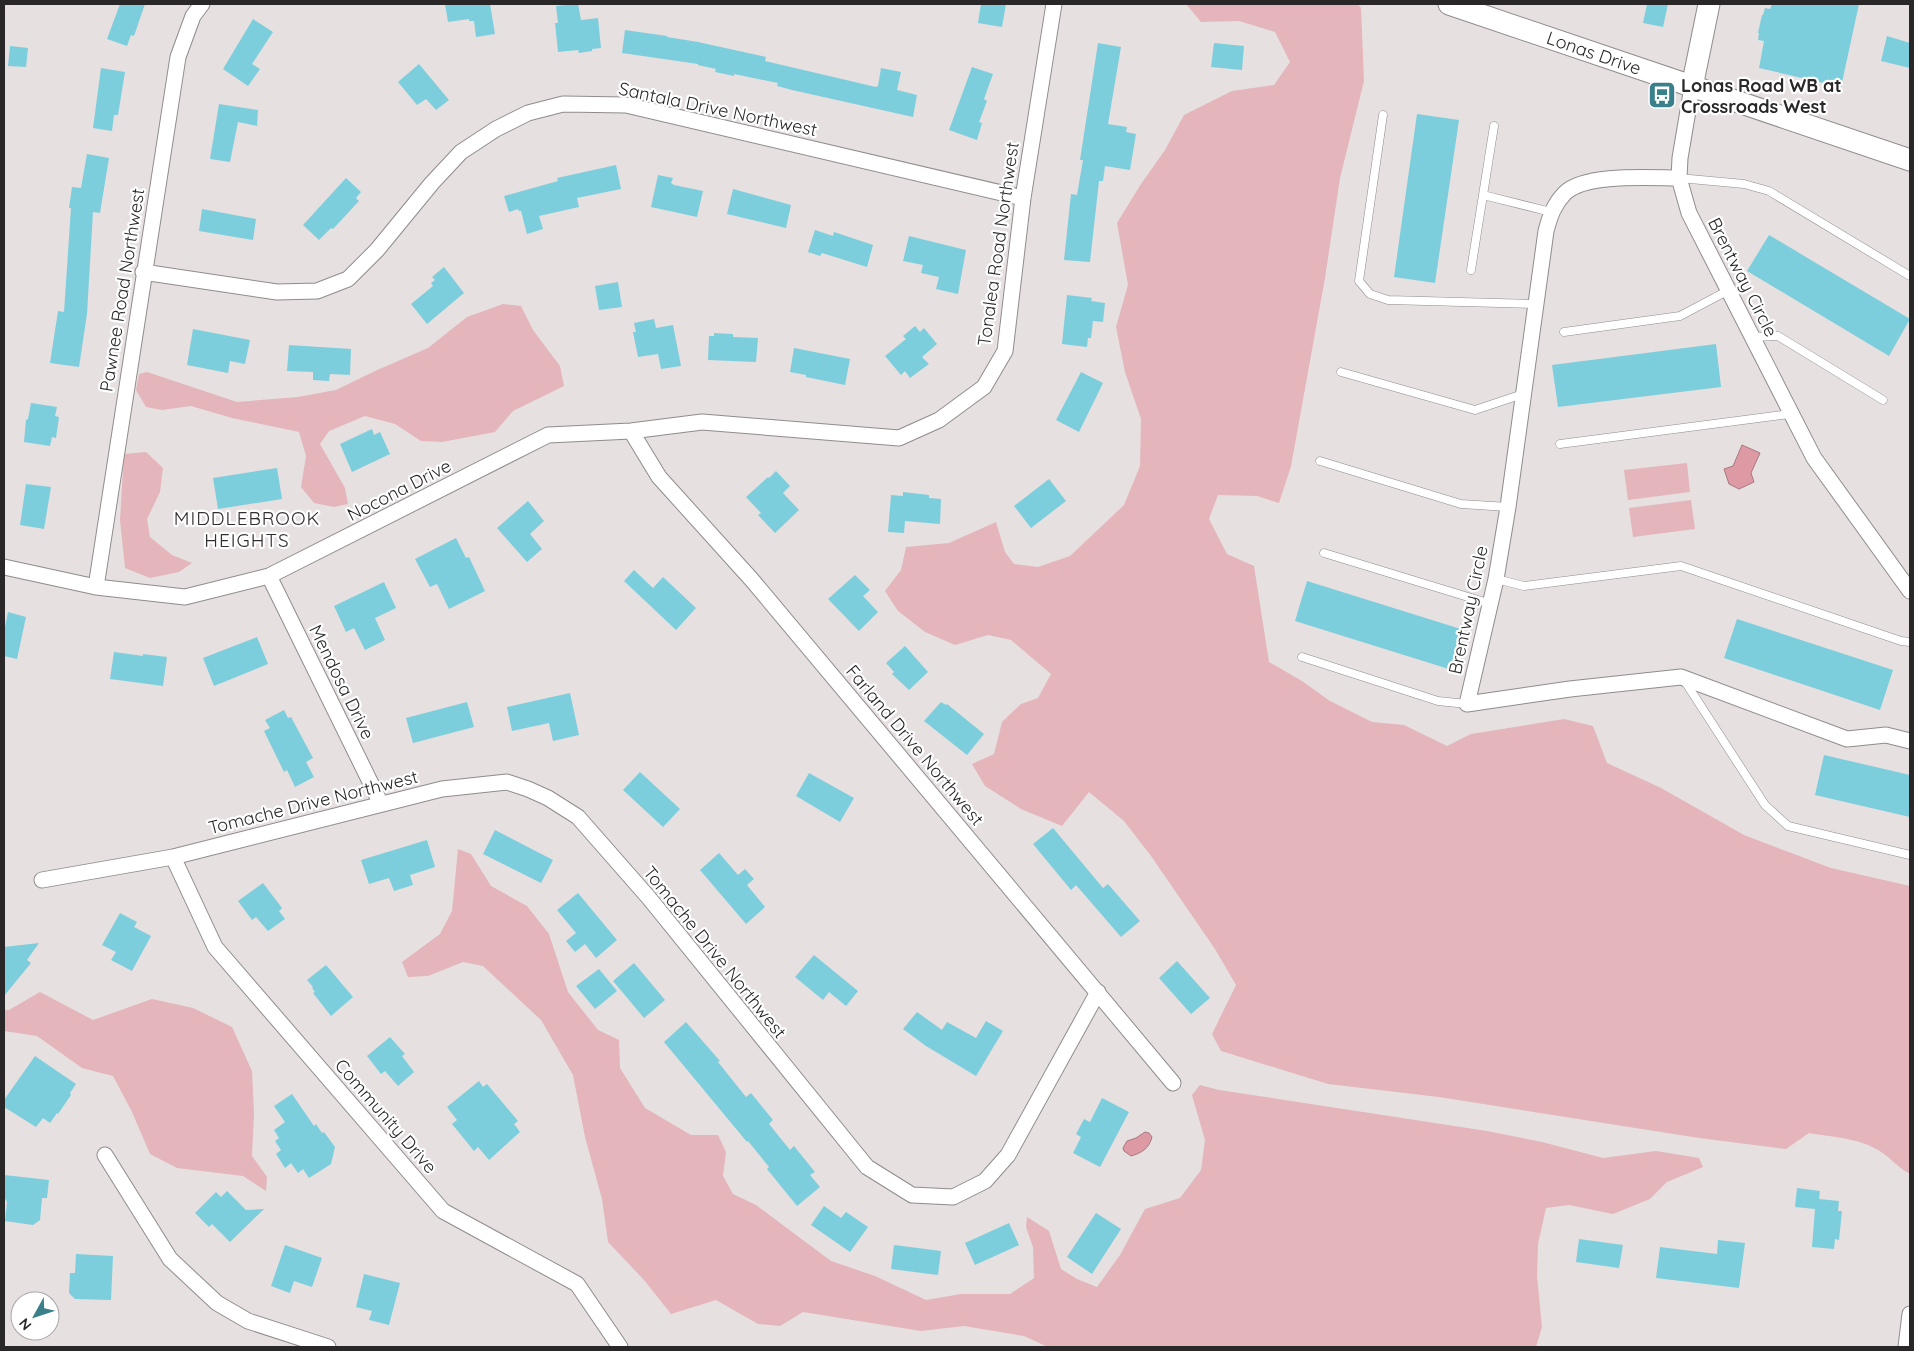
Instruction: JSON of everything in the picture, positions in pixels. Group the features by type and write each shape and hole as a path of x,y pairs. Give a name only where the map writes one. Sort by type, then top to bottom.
{"street":[{"name":"Pawnee Road Northwest","path":"96,587 178,57 193,16 202,4"},
{"name":"Tonalea Road Northwest","path":"631,431 702,422 899,438 940,420 984,387 1005,350 1023,198 1054,4"},
{"name":"Lonas Drive","path":"1449,4 1910,160"},
{"path":"1692,87 1710,4"},
{"name":"Brentway Circle","path":"1692,87 1680,158 1680,178 1690,213 1790,414 1814,458 1910,591"},
{"name":"Santala Drive Northwest","path":"144,272 277,292 317,291 348,279 377,250 432,183 461,152 496,128 528,113 563,104 626,105 1023,198"},
{"name":"Brentway Circle","path":"1467,704 1496,579 1508,507 1535,304 1546,231 1551,212 1566,192 1591,180 1680,178"},
{"name":"Nocona Drive","path":"4,567 96,587 185,597 269,576 548,435 631,431"},
{"name":"Farland Drive Northwest","path":"631,431 659,477 759,588 1173,1083"},
{"name":"Mendosa Drive","path":"269,576 381,804"},
{"path":"1467,704 1570,689 1681,676 1847,739 1886,735 1910,741"},
{"name":"Tomache Drive Northwest","path":"42,880 173,857 442,789 507,782 548,798 578,817 649,898 867,1167 912,1195 953,1198 984,1182 1008,1155 1098,992"},
{"name":"Community Drive","path":"173,857 216,947 444,1211 577,1284 620,1347"},
{"path":"105,1155 170,1259 217,1303 248,1321 328,1347"},
{"path":"1906,1347 1910,1314"}],"lane":[{"path":"1383,115 1358,281 1370,294 1388,300 1535,304"},
{"path":"1471,270 1494,126"},
{"path":"1680,178 1744,184 1769,191 1910,276"},
{"path":"1483,194 1551,212"},
{"path":"1564,332 1680,316 1729,290"},
{"path":"1752,337 1778,336 1883,400"},
{"path":"1341,372 1475,410 1523,394"},
{"path":"1560,444 1790,414"},
{"path":"1320,461 1461,504 1508,507"},
{"path":"1324,553 1491,604"},
{"path":"1496,579 1524,586 1680,566 1901,641 1910,642"},
{"path":"1302,657 1438,701 1467,704"},
{"path":"1681,676 1766,805 1788,826 1910,855"}],"shaded area":[{"path":"1186,4 1358,4 1361,8 1364,81 1340,178 1325,278 1291,466 1279,503 1257,496 1218,495 1209,519 1227,554 1254,566 1269,662 1302,681 1330,701 1372,722 1404,725 1447,746 1471,734 1564,719 1593,726 1607,763 1661,788 1744,835 1831,868 1910,886 1910,1174 1878,1150 1845,1138 1809,1133 1786,1149 1699,1138 1439,1097 1328,1084 1221,1051 1212,1034 1236,985 1215,949 1151,856 1124,821 1089,792 1062,826 1021,809 985,786 972,764 994,754 1002,722 1021,704 1038,698 1051,674 1011,640 988,635 955,645 925,632 898,611 885,591 901,570 906,547 949,543 996,522 1005,552 1014,564 1038,567 1070,556 1124,505 1140,466 1141,419 1125,372 1116,327 1128,285 1117,223 1165,150 1184,115 1232,91 1274,85 1290,62 1275,32 1239,21 1201,22"},
{"path":"503,304 521,306 533,330 560,366 564,386 513,411 495,432 442,442 421,441 395,424 365,416 329,431 320,444 345,488 348,504 334,507 314,503 301,487 306,456 299,432 232,418 191,406 162,410 146,407 136,390 139,374 147,372 237,402 298,397 336,390 428,348 467,317"},
{"path":"1742,445 1760,453 1751,473 1754,482 1739,489 1729,484 1724,469 1733,466"},
{"path":"146,452 163,468 160,492 147,519 150,537 172,555 192,563 179,572 150,578 125,568 120,520 124,454"},
{"path":"1687,463 1690,492 1628,500 1624,470"},
{"path":"1691,500 1695,529 1633,537 1629,508"},
{"path":"458,849 471,854 491,886 527,906 549,934 568,992 598,1030 619,1040 620,1068 645,1108 691,1135 718,1135 726,1152 723,1176 733,1194 756,1205 831,1261 875,1276 926,1300 961,1294 1010,1294 1034,1278 1033,1247 1026,1227 1027,1217 1049,1231 1061,1269 1077,1279 1097,1287 1120,1255 1145,1209 1180,1198 1201,1170 1205,1140 1192,1095 1200,1085 1219,1090 1487,1131 1542,1142 1603,1158 1656,1151 1699,1158 1703,1167 1667,1182 1650,1199 1613,1214 1569,1205 1546,1208 1538,1244 1537,1276 1542,1327 1536,1347 1048,1347 1024,1336 964,1326 921,1331 803,1312 780,1326 758,1324 716,1300 671,1314 644,1280 608,1242 602,1199 585,1137 573,1075 541,1020 483,966 463,962 428,976 408,977 402,962 440,934 452,911"},
{"path":"40,992 93,1020 152,999 193,1008 232,1027 252,1071 254,1113 252,1156 267,1177 266,1191 243,1176 177,1168 150,1154 132,1112 113,1076 82,1068 37,1036 4,1031 4,1010 9,1010"},
{"path":"1145,1132 1149,1133 1152,1137 1149,1145 1144,1150 1131,1156 1124,1151 1123,1148 1127,1141"}],"building":[{"path":"120,4 145,4 134,36 131,35 127,46 107,39"},
{"path":"445,4 490,4 495,34 476,37 474,21 469,21 469,19 448,22"},
{"path":"578,4 581,20 598,18 601,48 579,53 578,50 558,52 555,23 558,23 556,6"},
{"path":"981,4 1006,4 1002,27 978,23"},
{"path":"1647,4 1668,4 1663,27 1643,23"},
{"path":"1772,4 1859,4 1841,87 1759,68 1764,41 1758,40 1758,33 1765,8 1770,9"},
{"path":"253,19 273,32 252,64 260,69 248,86 223,69"},
{"path":"625,30 667,36 766,57 765,61 876,87 878,86 881,68 901,72 897,90 917,95 913,117 792,90 777,86 778,83 715,72 716,69 698,64 622,53"},
{"path":"1887,36 1910,43 1910,68 1881,61"},
{"path":"1098,43 1121,47 1108,124 1127,127 1126,132 1136,134 1130,170 1105,166 1103,181 1099,181 1090,262 1064,260 1071,194 1077,195 1083,160 1080,160"},
{"path":"1214,43 1244,46 1242,70 1211,67"},
{"path":"10,46 28,48 26,67 8,66"},
{"path":"419,64 449,100 436,110 426,99 417,105 398,82"},
{"path":"972,67 993,74 984,99 987,101 979,122 982,123 977,140 949,130"},
{"path":"101,68 125,72 118,115 114,115 112,131 93,128"},
{"path":"219,104 258,110 257,126 238,122 230,162 210,159"},
{"path":"1417,114 1459,120 1435,283 1394,277"},
{"path":"87,154 109,158 100,213 93,212 87,314 79,367 50,363 58,311 64,312 71,208 69,208 72,187 81,188"},
{"path":"616,165 621,189 577,198 579,207 539,216 543,229 527,234 521,211 518,209 509,212 504,196 558,181 557,178"},
{"path":"658,175 673,178 671,183 674,185 703,191 697,217 651,207"},
{"path":"346,178 361,192 356,198 359,201 333,229 331,228 319,240 303,225"},
{"path":"733,189 791,205 786,228 727,214"},
{"path":"202,209 256,219 253,240 199,231"},
{"path":"815,230 833,236 834,232 873,245 867,267 822,253 820,256 808,252"},
{"path":"1769,235 1910,319 1889,356 1747,271"},
{"path":"909,236 966,250 958,294 936,289 939,277 921,273 923,265 903,261"},
{"path":"444,267 464,293 427,324 411,304 433,286 431,283 435,280 432,277"},
{"path":"618,282 622,307 599,310 595,286"},
{"path":"1067,295 1092,298 1091,301 1105,303 1103,322 1093,321 1091,338 1088,338 1087,347 1062,344"},
{"path":"654,319 656,328 673,325 681,366 661,369 658,354 638,357 633,332 636,332 634,323"},
{"path":"915,326 920,332 924,328 937,344 922,357 929,364 910,378 905,371 901,375 885,356 906,339 903,336"},
{"path":"193,329 250,340 245,364 230,361 228,373 187,365"},
{"path":"714,333 733,334 733,337 758,338 756,362 708,360 709,336 714,336"},
{"path":"1716,344 1721,387 1558,407 1552,365"},
{"path":"289,345 351,349 350,375 330,374 329,381 313,380 313,372 287,371"},
{"path":"794,348 850,359 845,385 790,372"},
{"path":"1081,372 1103,383 1079,432 1056,420"},
{"path":"31,403 57,407 55,416 59,417 56,438 52,437 50,446 24,442 26,420 28,419"},
{"path":"372,429 374,435 380,432 390,454 352,472 340,444"},
{"path":"277,468 282,499 218,509 213,478"},
{"path":"776,471 790,486 783,493 799,510 775,533 758,515 761,513 746,497"},
{"path":"1049,479 1066,501 1031,528 1014,506"},
{"path":"26,484 51,487 44,529 20,525"},
{"path":"903,492 929,495 929,498 941,499 940,524 905,521 904,533 888,532 891,495 903,496"},
{"path":"528,501 544,521 530,534 542,549 527,562 497,528"},
{"path":"456,538 466,558 469,557 485,591 449,609 437,584 430,587 415,559"},
{"path":"634,570 653,588 663,577 696,608 676,630 624,581"},
{"path":"855,575 870,590 863,596 878,612 859,631 828,599"},
{"path":"1307,581 1464,630 1452,670 1295,621"},
{"path":"384,582 396,608 375,618 385,640 365,650 354,628 346,632 334,606"},
{"path":"8,612 26,617 17,659 4,656 4,632"},
{"path":"1737,619 1893,670 1880,710 1724,658"},
{"path":"257,637 268,664 214,686 203,658"},
{"path":"905,646 928,672 909,690 892,674 894,672 886,663"},
{"path":"114,652 167,657 163,686 110,679"},
{"path":"570,693 579,735 553,741 549,723 512,731 507,707"},
{"path":"467,702 474,727 413,743 406,718"},
{"path":"941,702 947,704 984,734 967,755 924,721"},
{"path":"284,710 288,718 291,717 313,758 306,762 314,777 295,787 287,770 284,772 264,731 270,728 265,720"},
{"path":"1824,755 1910,775 1910,817 1815,795"},
{"path":"640,772 680,809 663,827 623,790"},
{"path":"809,773 854,798 840,822 796,796"},
{"path":"1053,828 1103,888 1108,884 1140,921 1121,937 1076,885 1071,890 1033,844"},
{"path":"495,830 553,860 541,883 483,854"},
{"path":"427,840 435,867 410,875 413,885 394,891 389,878 369,884 361,860"},
{"path":"719,853 738,875 745,869 754,879 747,885 765,907 746,924 700,870"},
{"path":"263,883 282,908 279,911 285,919 268,931 256,917 252,920 238,901"},
{"path":"578,893 617,940 596,958 585,944 575,952 566,941 576,933 557,910"},
{"path":"120,913 137,922 134,927 151,936 132,971 111,960 116,952 102,945"},
{"path":"39,943 27,960 31,963 4,996 4,947"},
{"path":"814,955 858,991 846,1006 829,992 823,1000 795,977"},
{"path":"1177,961 1210,998 1191,1014 1159,978"},
{"path":"634,963 665,1000 644,1018 613,981"},
{"path":"326,965 353,997 331,1016 313,993 315,992 313,987 307,980"},
{"path":"599,969 617,991 595,1009 576,986"},
{"path":"917,1012 942,1030 947,1022 976,1038 986,1021 1003,1031 976,1076 926,1046 903,1029"},
{"path":"686,1022 720,1061 718,1062 746,1097 751,1093 773,1120 769,1124 790,1150 794,1146 815,1172 810,1175 820,1187 797,1206 767,1169 769,1167 748,1141 664,1042"},
{"path":"390,1037 405,1054 402,1056 414,1072 398,1086 385,1071 381,1074 367,1056"},
{"path":"35,1056 76,1084 70,1093 71,1095 50,1123 43,1118 36,1127 4,1107 4,1100"},
{"path":"479,1081 483,1087 487,1084 518,1121 514,1124 520,1132 489,1160 478,1147 474,1151 452,1124 457,1120 447,1107"},
{"path":"292,1094 314,1126 316,1124 335,1147 331,1164 309,1178 303,1169 298,1173 291,1163 285,1168 276,1154 281,1150 275,1141 279,1138 274,1130 285,1122 274,1106"},
{"path":"1102,1098 1129,1112 1100,1167 1073,1153 1081,1137 1076,1134 1084,1119 1090,1122"},
{"path":"4,1175 49,1180 47,1198 42,1198 40,1220 33,1225 5,1221 7,1202 4,1197"},
{"path":"1797,1188 1820,1191 1819,1199 1839,1201 1838,1211 1842,1211 1839,1240 1835,1239 1834,1249 1812,1247 1815,1209 1795,1207"},
{"path":"227,1191 246,1210 264,1209 230,1242 212,1224 209,1227 195,1213 216,1192 221,1197"},
{"path":"824,1206 841,1218 846,1212 868,1227 850,1252 811,1225"},
{"path":"1096,1213 1121,1229 1092,1274 1067,1257"},
{"path":"1009,1223 1019,1245 975,1265 965,1243"},
{"path":"1579,1239 1623,1245 1619,1268 1576,1262"},
{"path":"1718,1240 1745,1243 1739,1288 1656,1278 1660,1247 1717,1254"},
{"path":"285,1245 322,1258 312,1287 294,1281 290,1293 271,1286"},
{"path":"894,1245 941,1251 938,1275 891,1269"},
{"path":"76,1254 113,1256 111,1300 75,1299 69,1293 70,1273 75,1273"},
{"path":"364,1274 400,1283 389,1325 369,1320 372,1311 356,1307"}],"place":[{"name":"Lonas Road WB at Crossroads West","path":"1662,95"}],"district":[{"name":"MIDDLEBROOK HEIGHTS","path":"247,529"}]}
